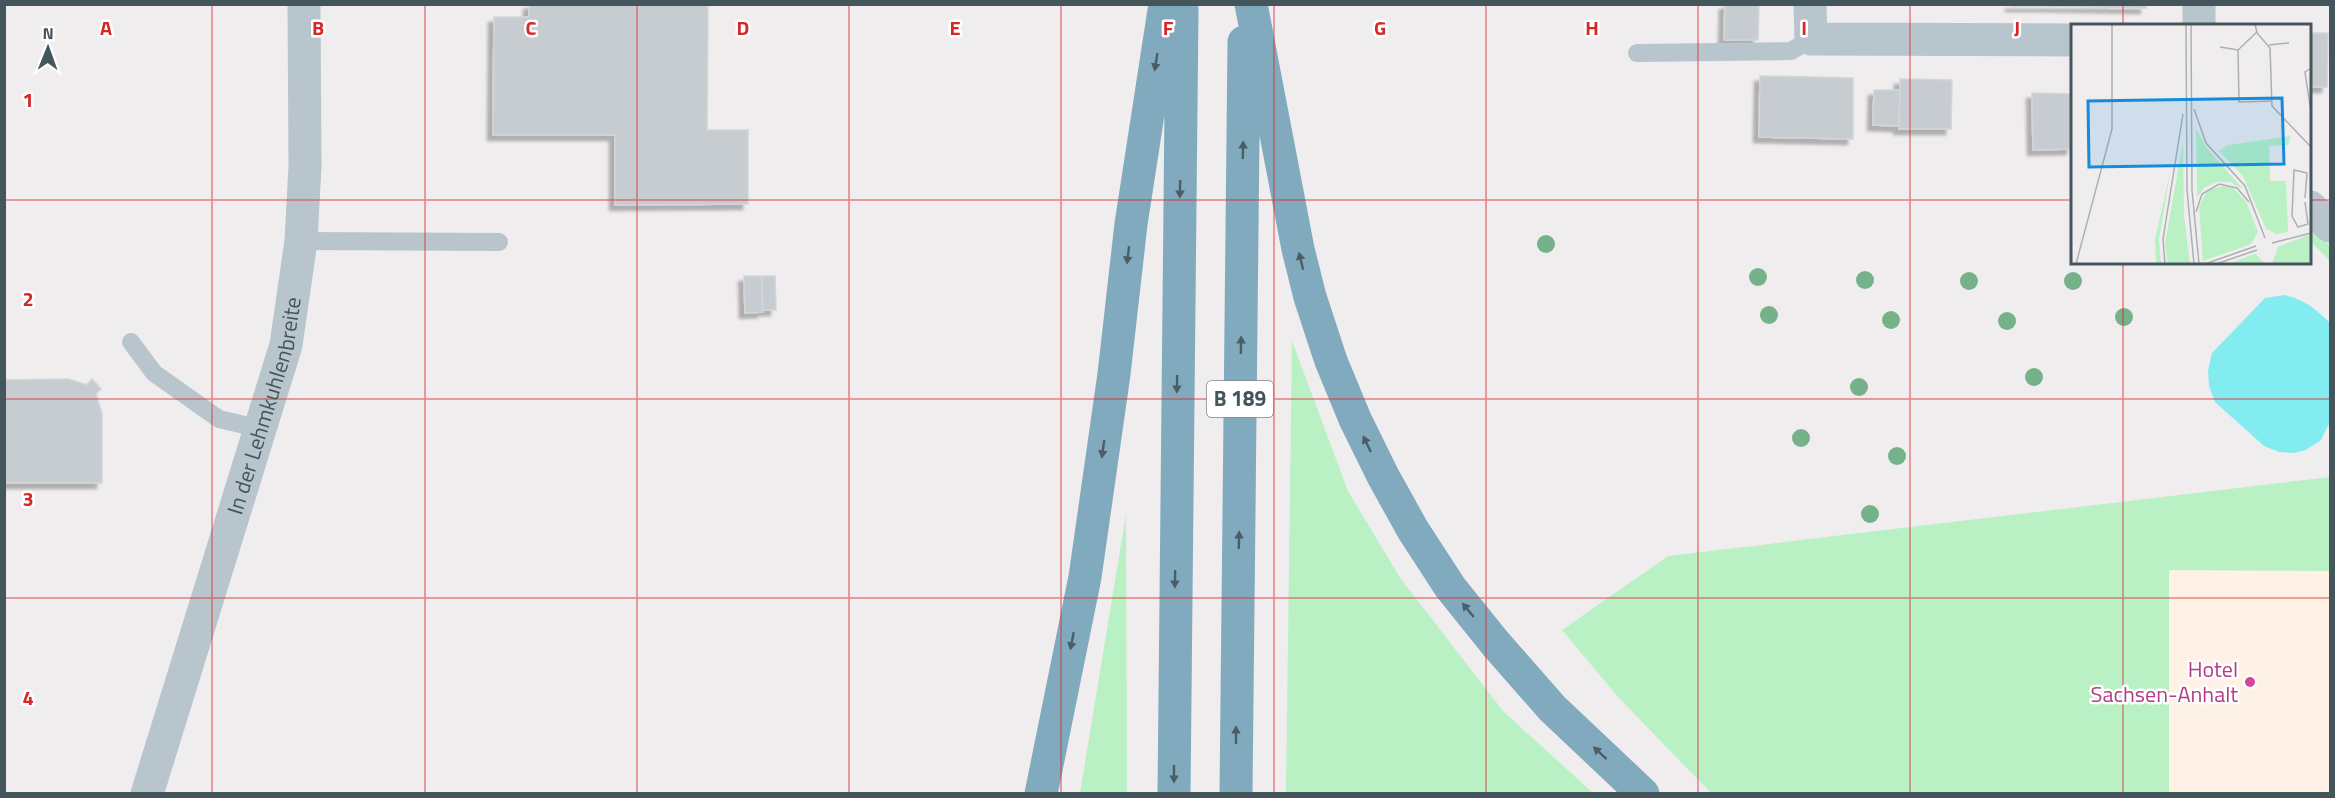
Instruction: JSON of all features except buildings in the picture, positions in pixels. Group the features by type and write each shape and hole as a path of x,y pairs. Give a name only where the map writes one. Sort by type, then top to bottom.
{"highway":[{"path":"1041,794 1085,577 1114,374 1131,224 1165,4"},
{"name":"B 189","path":"1173,794 1182,4"},
{"name":"B 189","path":"1236,794 1245,4"},
{"path":"1251,4 1298,249 1310,297 1331,361 1355,419 1383,476 1413,530 1450,586 1489,635 1552,708 1643,794"}],"street":[{"name":"In der Lehmkuhlenbreite","path":"147,794 286,345 301,241 304,166 304,4"},
{"path":"1810,4 1811,39 2071,40"},
{"path":"2199,4 2199,24"},
{"path":"2311,208 2331,226"}],"lane":[{"path":"1637,53 1791,51 1811,39"},
{"path":"301,241 499,242"},
{"path":"131,342 154,373 219,419 261,429"}],"shaded area":[{"name":"Hotel Sachsen-Anhalt","path":"2169,570 2330,571 2330,793 2169,793"}],"green space":[{"path":"2311,227 2330,246 2330,261 2311,242"},
{"path":"1292,341 1348,491 1401,579 1503,711 1593,793 1286,793"},
{"path":"2330,477 2330,571 2169,570 2169,793 1711,793 1619,698 1562,630 1668,556"},
{"path":"1126,514 1127,793 1080,793"}],"water":[{"path":"2284,295 2309,305 2330,323 2330,422 2321,440 2306,450 2294,453 2279,452 2264,446 2215,402 2209,386 2208,371 2212,353 2265,298"}],"place":[{"name":"Hotel Sachsen-Anhalt","path":"2250,682"}]}
